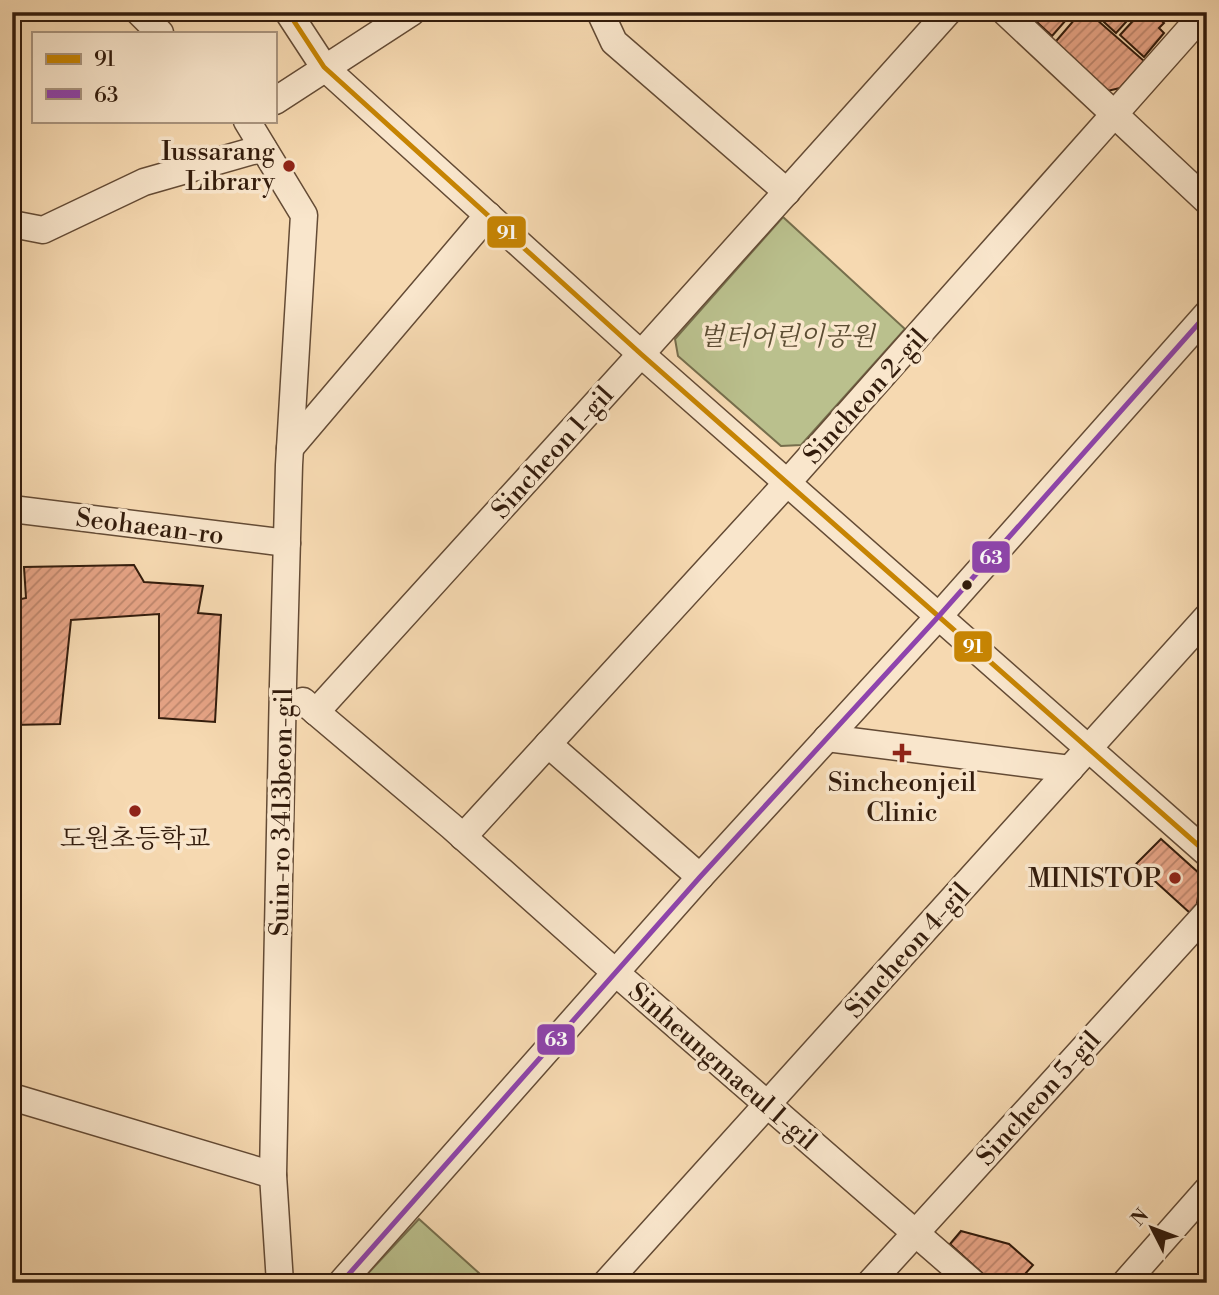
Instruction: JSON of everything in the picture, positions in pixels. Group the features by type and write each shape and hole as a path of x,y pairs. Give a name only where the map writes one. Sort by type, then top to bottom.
{"street":[{"path":"139,12 159,32"},
{"path":"288,12 324,67 787,484 1207,853"},
{"path":"276,100 412,12"},
{"path":"600,12 614,42 787,192"},
{"name":"Sincheon 1-gil","path":"316,712 948,12"},
{"path":"1005,12 1207,201"},
{"name":"Sincheon 2-gil","path":"463,837 787,484 1205,12"},
{"name":"Suin-ro 3413beon-gil","path":"248,122 304,215 290,448 283,684 274,1175 280,1283"},
{"path":"12,224 43,230 144,182 263,148"},
{"path":"290,448 488,215"},
{"path":"341,1283 700,877 938,617 1207,314"},
{"name":"Seohaean-ro","path":"12,509 287,543"},
{"name":"Sincheon 4-gil","path":"606,1283 1207,617"},
{"name":"Sinheungmaeul 1-gil","path":"283,684 463,837 973,1283"},
{"path":"827,738 1070,769"},
{"path":"548,744 700,877"},
{"name":"Sincheon 5-gil","path":"870,1283 1207,913"},
{"path":"12,1097 274,1175"},
{"path":"1125,1283 1207,1190"}],"green space":[{"name":"벌터어린이공원","path":"783,217 905,329 801,445 781,446 678,356 675,339"},
{"path":"419,1219 490,1283 359,1283"}],"building":[{"path":"1026,12 1073,12 1052,36"},
{"path":"1081,12 1088,12 1144,61 1120,88 1103,92 1051,47"},
{"path":"1093,12 1135,12 1116,33"},
{"path":"1141,12 1152,12 1164,23 1159,28 1164,33 1144,57 1120,35"},
{"path":"134,565 144,582 203,586 198,613 221,615 215,722 159,718 159,614 71,620 60,724 12,725 12,601 26,598 24,567"},
{"path":"1161,839 1201,875 1197,904 1190,913 1136,864"},
{"path":"961,1231 1009,1244 1033,1265 1017,1283 993,1283 950,1244"}],"transit line":[{"name":"91","path":"288,12 324,67 641,354 1207,853"},
{"name":"63","path":"341,1283 700,877 938,617 1207,314"}],"place":[{"name":"Iussarang Library","path":"289,166"},
{"name":"Sincheonjeil Clinic","path":"902,753"},
{"name":"도원초등학교","path":"135,811"},
{"name":"MINISTOP","path":"1175,878"}]}
